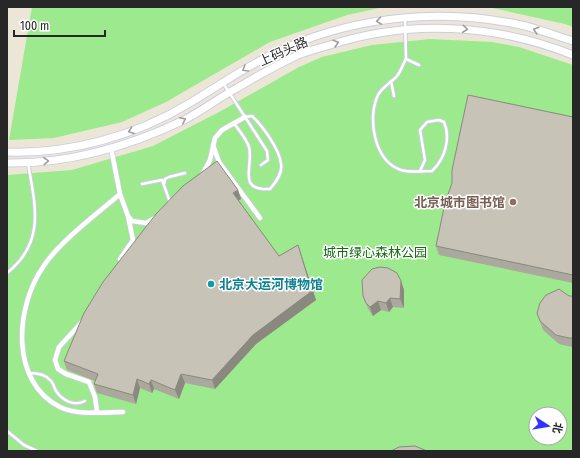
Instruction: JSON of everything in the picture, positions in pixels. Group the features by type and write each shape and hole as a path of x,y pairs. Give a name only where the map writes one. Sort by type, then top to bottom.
{"main road":[{"name":"上码头路","path":"7,152 38,152 78,146 121,135 151,124 187,105 253,64 285,48 325,33 372,22 405,18 484,19 522,26 573,41"},
{"name":"上码头路","path":"7,163 60,160 111,148 144,137 183,120 230,92 300,55 342,41 405,29 453,28 497,33 542,44 573,55"}],"street":[{"path":"195,181 202,175 210,160 213,145 222,130 245,117"},
{"path":"213,145 219,162 260,218"},
{"path":"111,148 120,194 128,216 133,240 118,262"},
{"path":"120,194 55,252 43,267 30,289 24,314 22,339 25,360 31,380 44,397 61,408 81,412 123,412"},
{"path":"168,204 175,197"},
{"path":"128,216 132,221 146,223 158,214"},
{"path":"85,317 82,324 59,347 55,360 58,369 66,374 89,382 95,397 97,412"}],"lane":[{"path":"405,18 406,59 397,76 378,94 372,110 372,125 378,146 394,166 402,170 420,171 432,171 439,164 445,149 447,136 444,122 439,120 427,122 420,130 425,160 420,171"},
{"path":"406,59 418,65"},
{"path":"391,81 394,96"},
{"path":"223,82 266,152 268,160 261,165"},
{"path":"234,123 249,148 248,177 251,184 256,187 270,189 279,176 282,165 279,155 260,123 252,116 245,117"},
{"path":"7,273 29,248 33,235 36,218 28,162"},
{"path":"164,184 165,180 169,177 185,173"},
{"path":"142,184 162,180 168,204"},
{"path":"29,373 38,374 50,379 64,400 73,403 85,401"},
{"path":"7,431 24,445 37,451"}],"green space":[{"path":"32,7 384,7 347,15 270,42 166,102 122,122 54,138 9,140"},
{"path":"488,7 573,7 573,27 565,24"},
{"name":"城市绿心森林公园","path":"430,39 492,42 519,47 573,65 573,451 7,451 7,175 72,170 153,146 221,111 299,67 322,57 372,45"}],"building":[{"name":"北京城市图书馆","path":"468,95 573,117 573,275 436,246 445,203 452,183 452,170"},
{"name":"北京大运河博物馆","path":"217,161 238,190 233,193 279,256 298,245 312,291 253,335 212,380 181,374 175,390 151,380 149,384 137,379 133,395 94,384 98,374 64,361 84,313 103,282 156,214 183,186"},
{"path":"380,267 388,268 397,273 401,281 400,299 390,298 386,303 378,301 370,307 366,303 363,296 362,280 372,269"},
{"path":"559,289 569,296 573,296 573,338 556,335 540,321 537,313 540,303 546,295"},
{"path":"415,446 427,451 391,451 399,447"}],"place":[{"name":"北京城市图书馆","path":"513,202"},
{"name":"北京大运河博物馆","path":"211,284"}]}
